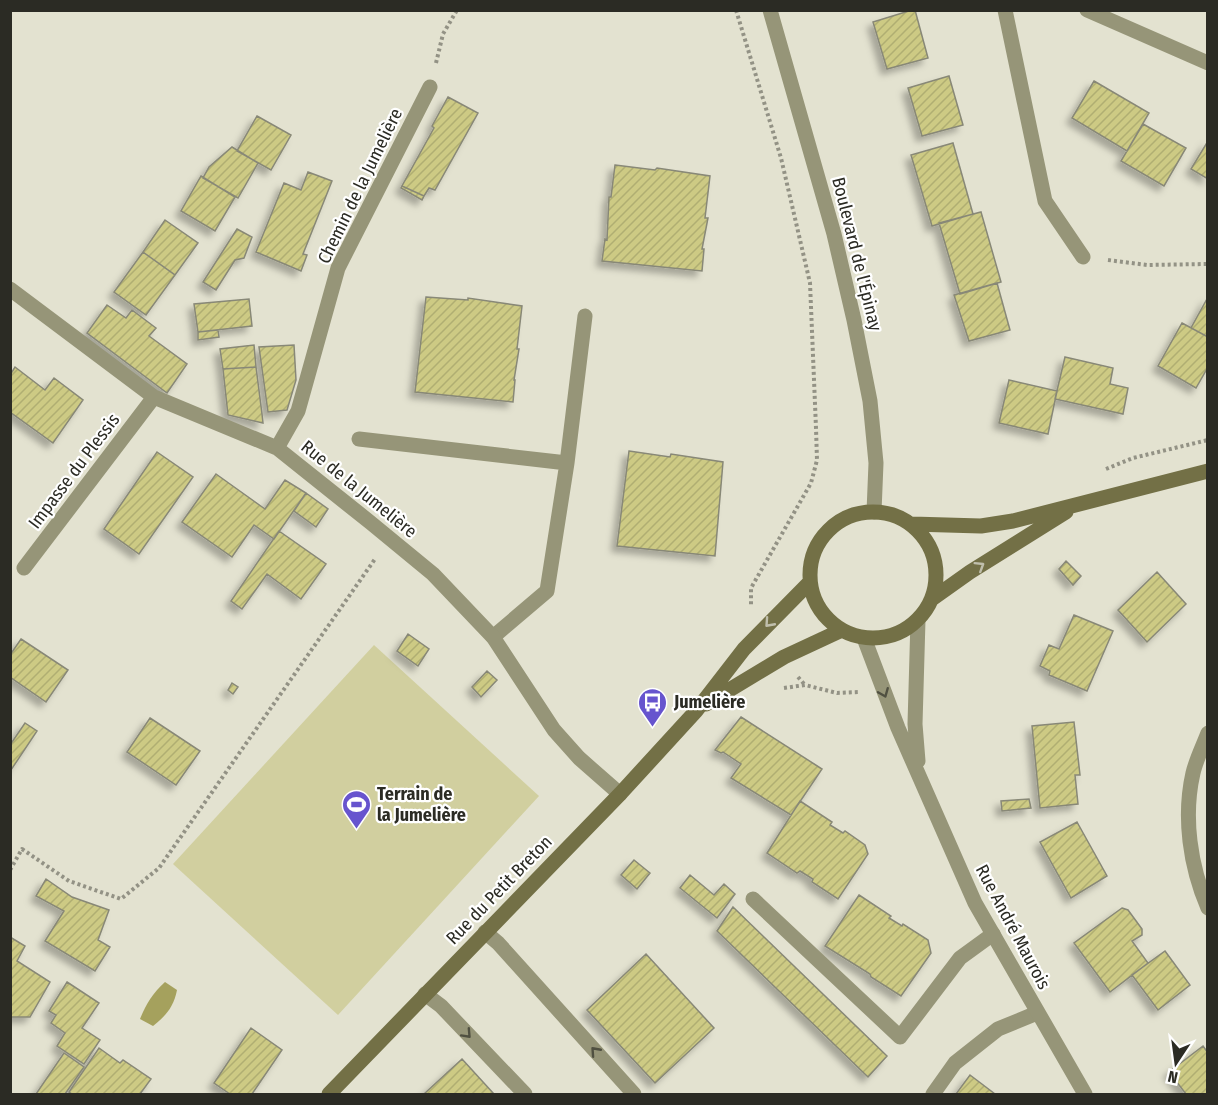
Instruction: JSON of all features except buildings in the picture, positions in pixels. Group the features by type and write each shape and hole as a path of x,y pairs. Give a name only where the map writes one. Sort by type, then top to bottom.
{"main road":[{"path":"912,524 981,526 1013,521 1208,471"},
{"path":"932,599 970,572 1081,503"},
{"path":"874,512 893,515 912,524 932,551 936,567 936,583 932,599 918,620 907,629 893,635 864,638 842,630 820,610 813,596 810,582 812,556 817,544 835,524 847,517 874,512"},
{"name":"Rue du Petit Breton","path":"329,1095 425,993 620,794 696,711 744,649 810,582"},
{"name":"Rue du Petit Breton","path":"696,711 775,661 842,630"}],"street":[{"name":"Boulevard de l'Épinay","path":"770,10 834,234 854,320 870,401 876,464 874,512"},
{"path":"1005,10 1045,201 1083,257"},
{"path":"1087,10 1208,63"},
{"name":"Chemin de la Jumelière","path":"277,448 298,411 339,268 430,87"},
{"name":"Rue de la Jumelière","path":"10,289 154,397 277,448 433,574 493,637 554,730 579,758 620,794"},
{"path":"493,637 547,591 567,463 585,316"},
{"name":"Impasse du Plessis","path":"24,568 154,397"},
{"path":"359,439 567,463"},
{"name":"Rue André Maurois","path":"918,620 915,724 919,773"},
{"name":"Rue André Maurois","path":"864,638 898,728 975,903 1085,1095"},
{"path":"1208,734 1193,771 1187,806 1190,846 1200,890 1208,908"},
{"path":"753,900 900,1037 960,958 993,934"},
{"path":"485,932 498,943 634,1095"},
{"path":"425,993 441,1006 525,1095"},
{"path":"933,1095 955,1063 998,1029 1037,1013"}],"path":[{"path":"430,87 443,34 458,10"},
{"path":"736,10 781,158 800,236 810,283 814,352 817,460 811,483 751,588 750,610 763,630"},
{"path":"1083,257 1148,265 1208,264"},
{"path":"10,870 22,849 69,881 121,898 159,868 390,539"}],"shaded area":[{"name":"Terrain de la Jumelière","path":"374,645 539,796 338,1015 173,864"},
{"path":"165,982 177,990 176,996 169,1010 153,1026 140,1019 150,999"}],"place":[{"name":"Jumelière","path":"653,728"},
{"name":"Terrain de la Jumelière","path":"356,830"}]}
